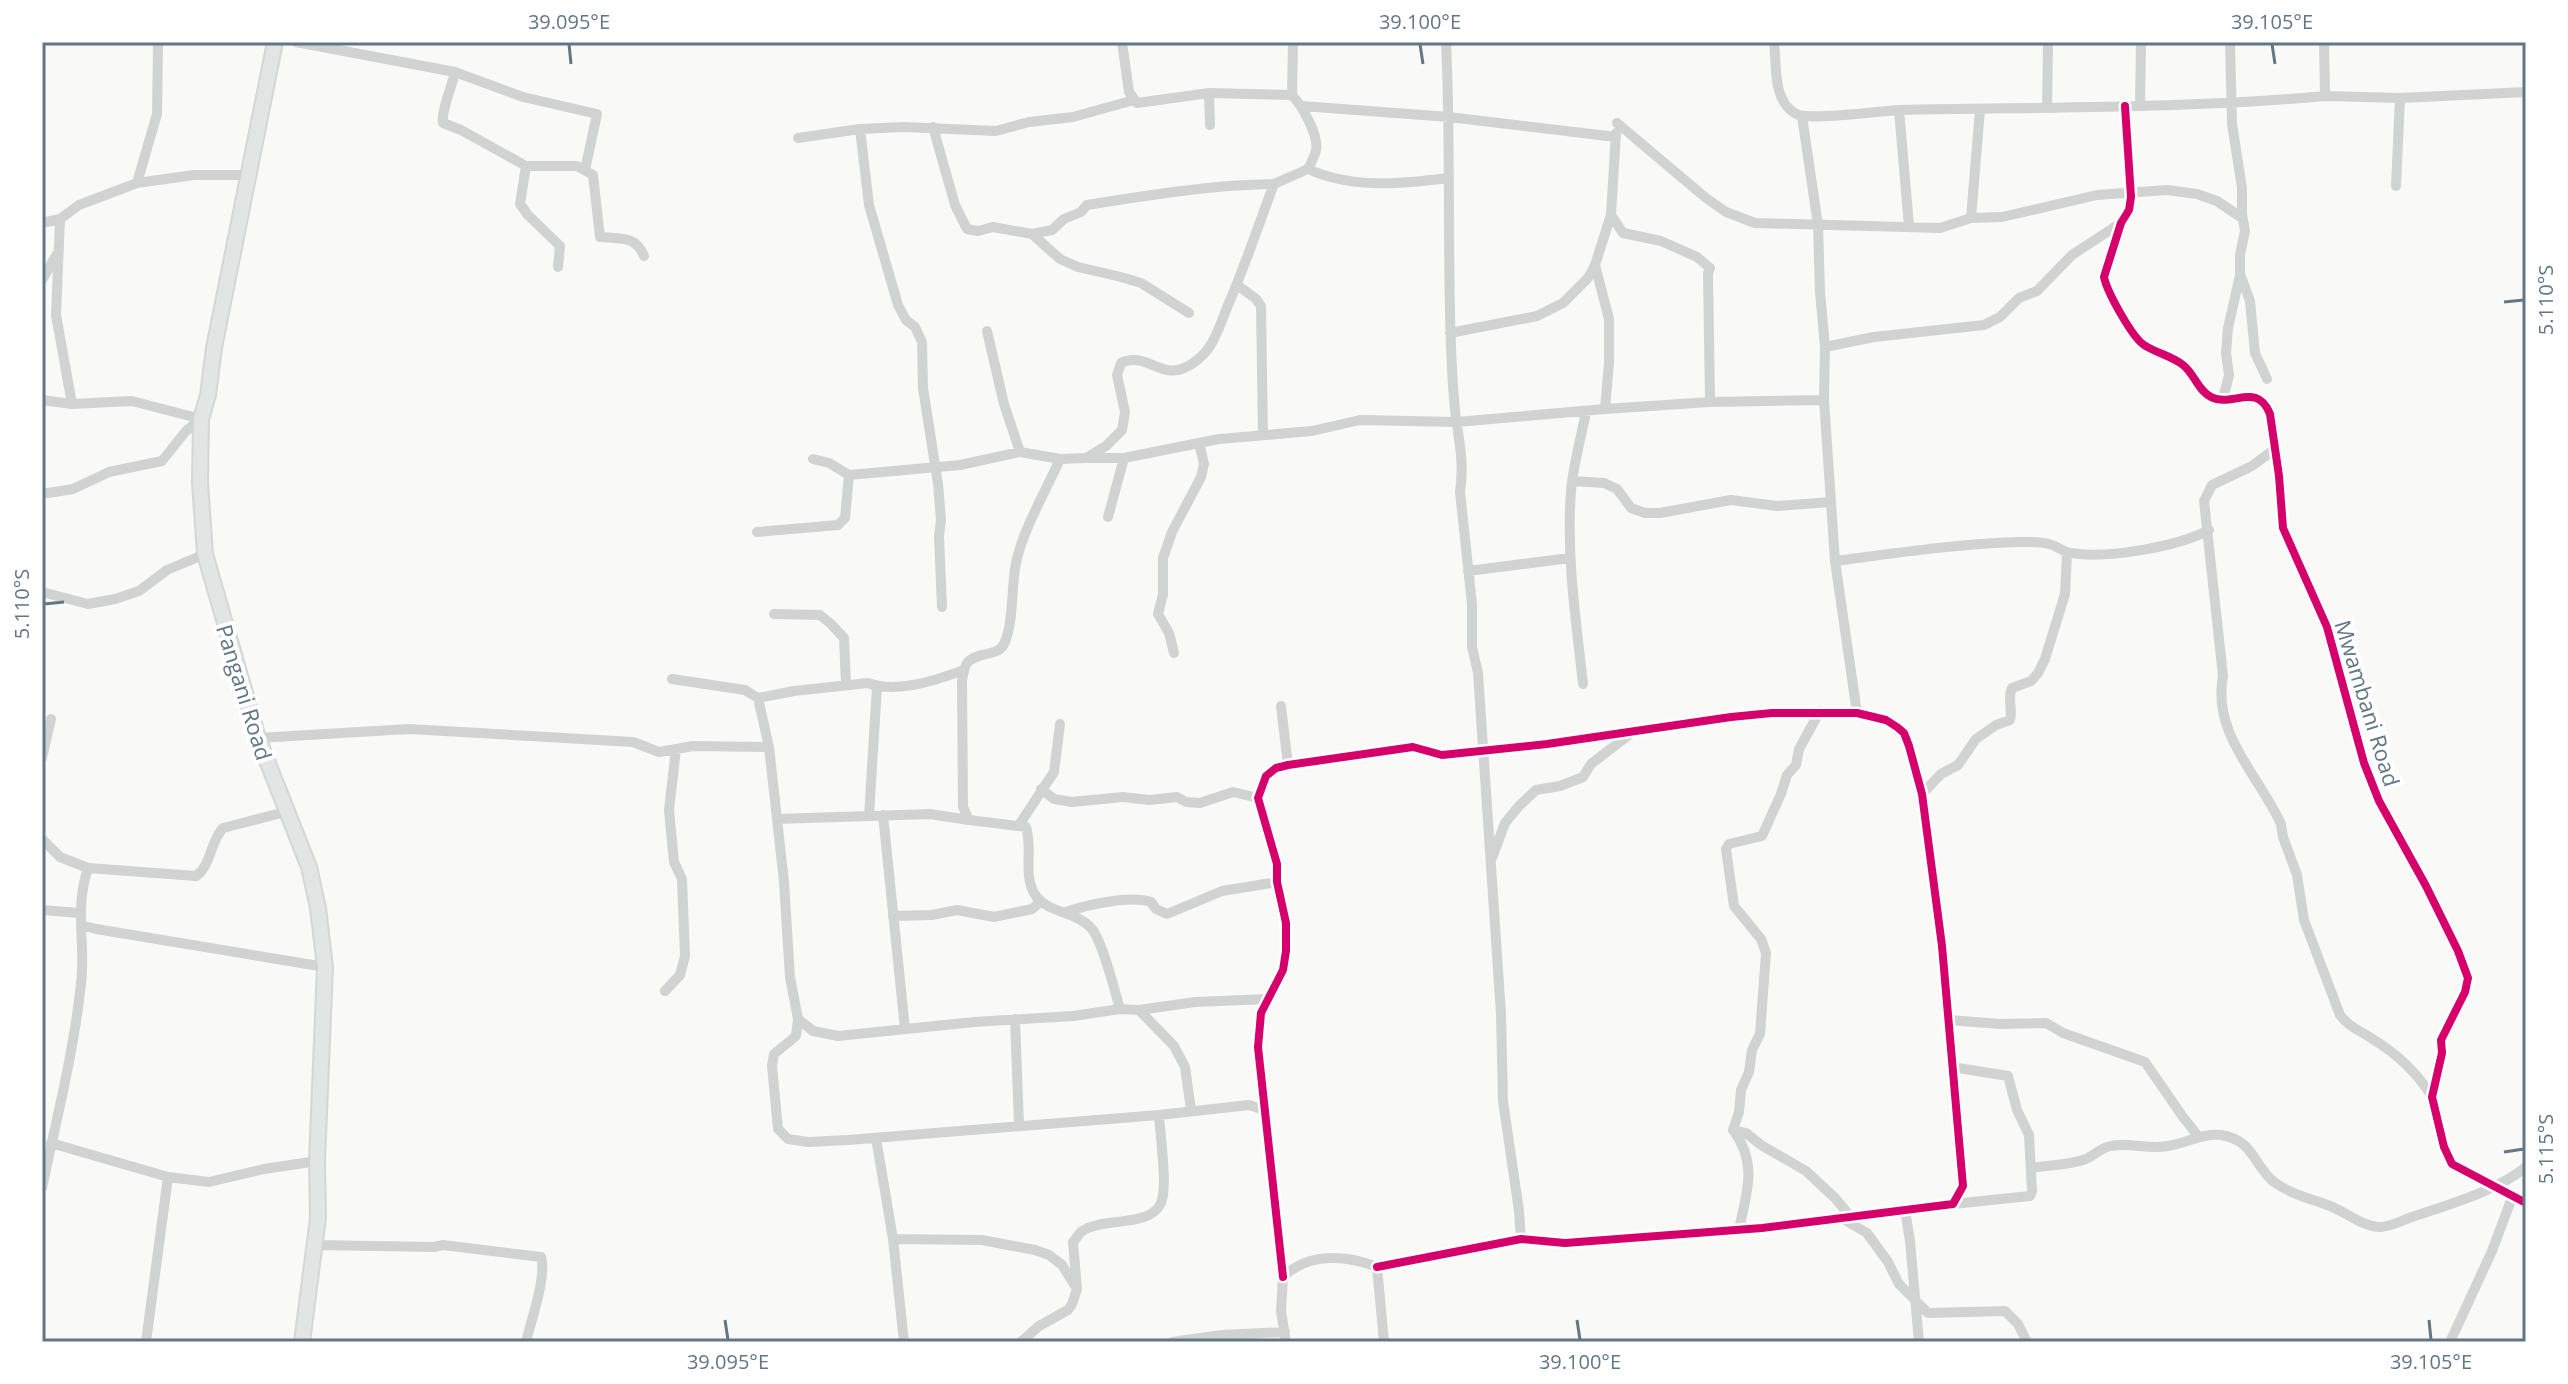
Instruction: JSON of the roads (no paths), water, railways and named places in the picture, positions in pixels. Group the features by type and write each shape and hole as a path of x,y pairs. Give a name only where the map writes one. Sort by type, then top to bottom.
{"main road":[{"name":"Pangani Road","path":"275,42 201,419 200,483 205,554 258,738 309,867 315,889 325,967 317,1161 318,1218 302,1342"}],"street":[{"path":"137,183 157,114 158,42"},
{"path":"296,42 455,72 523,97 597,114 585,170"},
{"path":"1122,42 1129,92 1137,103 1209,93 1292,95"},
{"path":"1293,42 1292,95 1302,106 1316,143 1308,169"},
{"path":"1446,42 1450,333 1491,861 1503,1101 1521,1239"},
{"path":"1774,42 1780,96 1786,106 1802,116 1899,110 2231,103 2325,96 2400,98 2526,92"},
{"path":"2047,107 2048,42"},
{"path":"2140,105 2141,42"},
{"path":"2125,106 2131,194 2129,210 2121,223 2104,277 2115,305 2142,344 2183,364 2209,396 2223,399 2229,375 2226,353 2228,328 2240,274 2245,231 2231,103 2230,42"},
{"path":"2324,42 2325,96"},
{"path":"455,72 448,103 442,113 443,123 526,166 577,166 593,175 600,237 634,240 644,256"},
{"path":"1209,93 1210,125"},
{"path":"2396,186 2400,98"},
{"path":"798,138 860,129 933,127 996,131 1029,122 1073,117 1134,100"},
{"path":"1302,106 1449,117 1616,137"},
{"path":"1899,110 1909,226"},
{"path":"1971,218 1980,110"},
{"path":"1802,116 1818,229 1825,347 1824,400 1835,561 1857,713"},
{"path":"1450,333 1537,316 1563,303 1588,278 1611,215 1617,123 1726,212 1755,223 1818,229 1940,228 1971,218 2002,217 2056,203 2167,190 2197,194 2217,201 2242,218"},
{"path":"933,127 955,205 967,229 978,231 993,227 1032,234 1052,230 1087,205 1221,185 1274,184 1308,169 1337,179 1389,184 1448,178"},
{"path":"860,129 869,205 898,305 922,342 923,388 941,520 942,607"},
{"path":"526,166 520,204 560,246 558,267"},
{"path":"42,223 60,219 79,205 137,183 165,177 248,175"},
{"path":"1086,458 1106,446 1122,430 1125,412 1117,375 1121,363 1129,359 1145,361 1171,371 1181,370 1199,359 1210,347 1237,285 1274,184"},
{"path":"1611,215 1623,233 1661,241 1697,257 1710,268 1710,402"},
{"path":"60,219 56,315 72,404"},
{"path":"1825,347 1874,337 1984,325 2000,317 2019,298 2037,291 2072,255 2121,223"},
{"path":"1032,234 1060,259 1078,267 1141,283 1189,313"},
{"path":"42,280 58,253"},
{"path":"1595,265 1609,319 1605,409"},
{"path":"2240,274 2250,301 2255,353 2267,379"},
{"path":"1237,285 1261,306 1263,435"},
{"path":"987,331 1004,404 1020,452"},
{"name":"Mwambani Road","path":"2223,399 2251,396 2264,402 2270,414 2283,528 2327,627 2364,763 2379,801 2426,886 2468,978 2465,992 2441,1040 2442,1053 2432,1097 2444,1147 2452,1164 2526,1203"},
{"path":"42,400 72,404 132,401 201,419"},
{"path":"813,459 829,463 849,475 935,468 1020,452 1060,459 1124,458 1199,443 1312,431 1360,420 1457,422 1710,402 1824,400"},
{"path":"1583,684 1570,558 1572,481 1586,412"},
{"path":"42,494 73,489 109,472 162,461 186,431 201,419"},
{"path":"1174,653 1169,633 1158,614 1163,594 1163,558 1172,532 1201,477 1204,464 1199,443"},
{"path":"2275,449 2252,466 2222,478 2208,489 2204,501 2223,676 2221,710 2228,732 2281,824 2297,875 2304,920 2340,1015 2350,1026 2386,1048 2420,1077 2432,1097"},
{"path":"1108,517 1124,458"},
{"path":"969,820 963,807 962,681 965,665 1003,647 1009,626 1016,560 1060,459"},
{"path":"757,532 838,525 845,518 849,475"},
{"path":"1572,481 1604,483 1617,489 1631,508 1645,513 1731,500 1777,506 1831,502"},
{"path":"1835,561 1919,549 2019,542 2048,544 2067,553 2104,556 2191,540 2209,530"},
{"path":"1922,794 1941,774 1958,765 1976,739 1996,725 2010,720 2011,690 2014,686 2031,681 2045,659 2065,594 2067,553"},
{"path":"42,592 88,604 115,599 139,591 167,570 205,554"},
{"path":"1468,571 1570,558"},
{"path":"774,614 820,615 831,624 844,638 846,685"},
{"path":"672,679 745,690 758,698 868,683 877,687 912,684 964,670"},
{"path":"869,816 877,687"},
{"path":"758,698 769,747 790,977 798,1019 796,1036 774,1054 772,1066 778,1129 788,1139 808,1142 876,1138 1249,1105 1264,1110"},
{"path":"1281,706 1288,765"},
{"path":"1733,1130 1752,1050 1760,1034 1766,953 1761,939 1734,906 1726,849 1729,844 1762,836 1787,775 1796,765 1799,749 1820,711"},
{"path":"1172,1342 1222,1335 1286,1337 1281,1311 1283,1277 1258,1047 1261,1013 1283,970 1286,923 1277,882 1277,864 1258,798 1266,776 1276,768 1288,765 1413,747 1442,755 1482,751 1731,717 1820,711 1857,713 1886,720 1904,733 1922,794 1942,946 1963,1186 1953,1204"},
{"path":"42,758 51,719"},
{"path":"1019,825 1054,772 1060,724"},
{"path":"258,738 409,729 633,742 659,752 693,746 769,747"},
{"path":"1491,861 1505,823 1527,798 1536,790 1560,786 1583,777 1591,764 1635,731"},
{"path":"665,991 680,975 685,956 682,879 674,862 669,810 676,749"},
{"path":"1041,789 1054,799 1072,802 1123,797 1149,800 1177,797 1186,802 1200,803 1233,792 1258,798"},
{"path":"42,839 60,857 88,868 196,876 203,871 216,836 223,828 285,812"},
{"path":"777,819 930,814 1026,827 1029,837 1028,870 1034,893 1041,901 1082,920 1094,930 1120,1009"},
{"path":"883,815 905,1029"},
{"path":"42,1188 76,1024 82,979 81,889 88,868"},
{"path":"1066,912 1084,906 1137,900 1151,902 1156,909 1167,914 1222,891 1277,882"},
{"path":"893,916 932,915 957,910 994,917 1032,909 1041,901"},
{"path":"42,910 80,919 96,929 325,967"},
{"path":"798,1019 813,1031 838,1036 1073,1016 1120,1009 1139,1010 1195,1002 1268,999"},
{"path":"1139,1010 1174,1046 1185,1067 1191,1110"},
{"path":"1015,1019 1019,1125"},
{"path":"1948,1020 2046,1023 2063,1033 2145,1062 2198,1136"},
{"path":"1283,1277 1293,1268 1328,1257 1355,1258 1377,1267 1521,1239 1565,1243 1739,1229 2006,1196 2030,1196 2032,1168 2029,1135 2017,1110 2008,1076 1952,1067"},
{"path":"1021,1342 1039,1326 1068,1310 1077,1289 1073,1242 1082,1232 1143,1218 1152,1214 1161,1203 1163,1182 1159,1115"},
{"path":"1733,1130 1746,1133 1806,1171 1835,1198 1846,1218 1867,1233 1899,1284 1928,1313 2005,1311 2018,1324 2027,1342"},
{"path":"1733,1130 1740,1139 1749,1164 1749,1182 1739,1229"},
{"path":"2032,1168 2084,1160 2108,1147 2162,1147 2198,1136 2221,1135 2239,1141 2250,1149 2268,1177 2299,1197 2331,1206 2361,1221 2382,1227 2496,1187 2526,1167"},
{"path":"876,1138 893,1239 904,1342"},
{"path":"51,1143 168,1177 209,1182 317,1161"},
{"path":"146,1342 168,1177"},
{"path":"2450,1342 2492,1251 2513,1195"},
{"path":"1905,1210 1919,1342"},
{"path":"893,1239 982,1240 1035,1250 1049,1255 1062,1265 1077,1289"},
{"path":"314,1245 443,1245 541,1257 543,1264 539,1287 526,1342"},
{"path":"1377,1267 1384,1342"}]}
